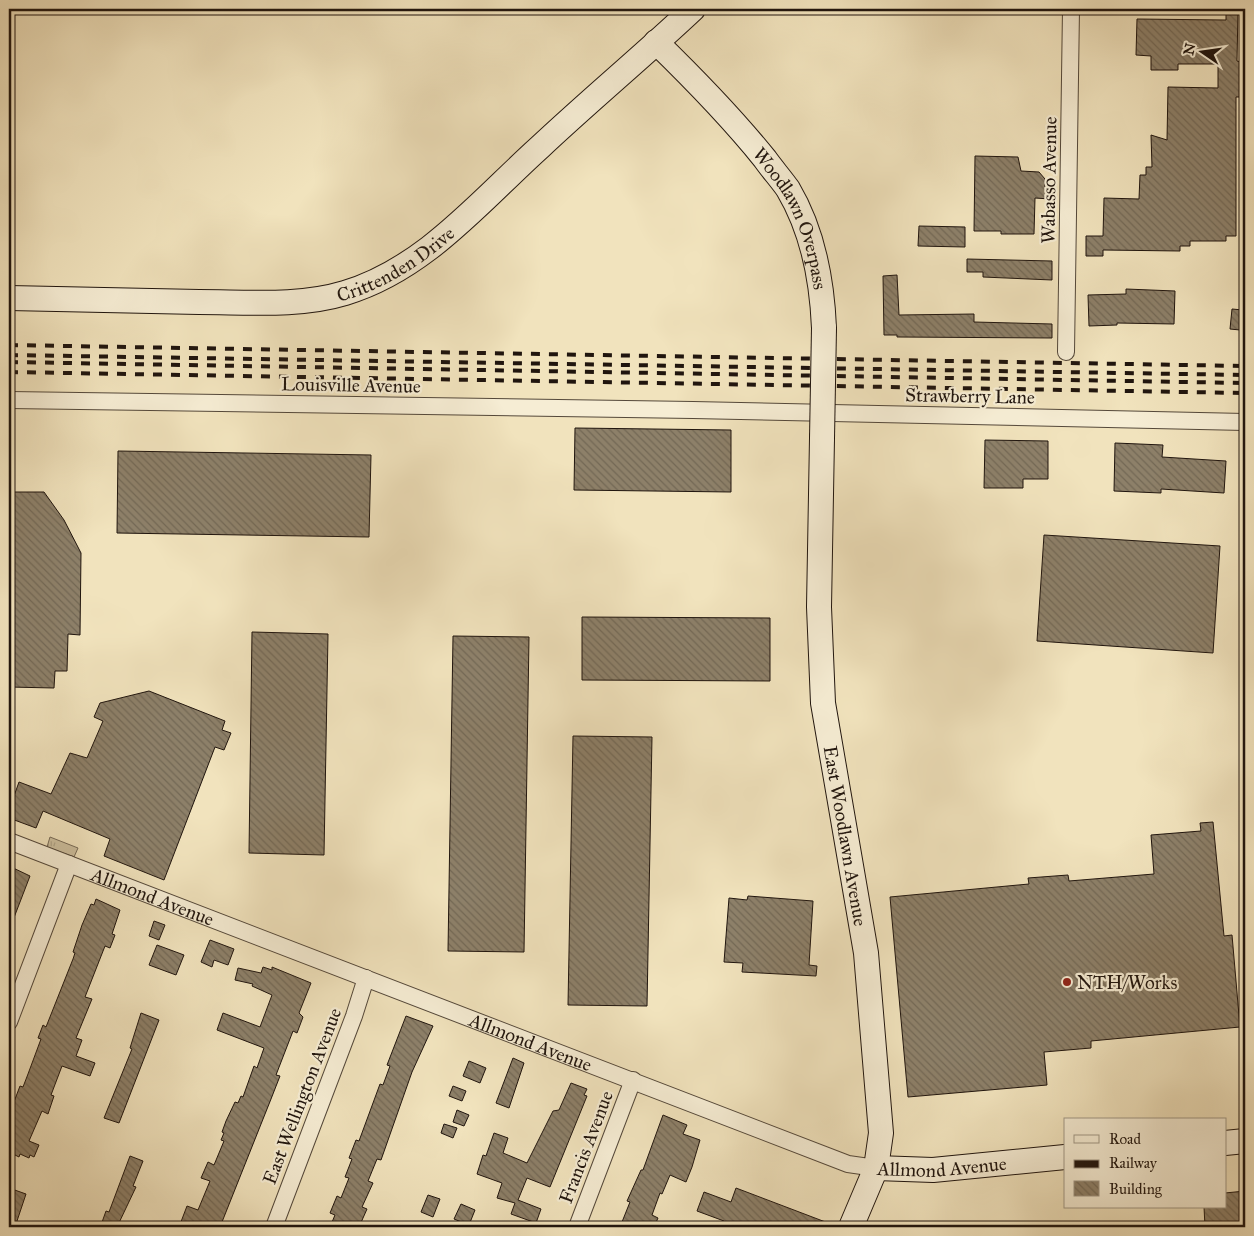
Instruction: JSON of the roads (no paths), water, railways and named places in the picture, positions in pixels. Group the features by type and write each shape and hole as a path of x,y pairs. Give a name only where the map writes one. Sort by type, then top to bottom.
{"main road":[{"name":"Crittenden Drive","path":"9,298 265,302 312,300 344,294 373,284 413,262 447,234 538,148 693,9"},
{"name":"Woodlawn Overpass","path":"656,42 747,136 787,188 797,208 815,256 822,292 824,328 822,438"},
{"name":"East Woodlawn Avenue","path":"822,438 819,607 823,703 866,953 881,1133 876,1168 851,1227"},
{"path":"1226,1143 1245,1141"},
{"name":"Allmond Avenue","path":"876,1168 933,1170 1064,1157"}],"street":[{"name":"Wabasso Avenue","path":"1066,352 1072,9"},
{"name":"Louisville Avenue","path":"9,400 693,410"},
{"name":"Strawberry Lane","path":"693,410 1245,422"},
{"name":"Allmond Avenue","path":"9,841 848,1164 876,1168"},
{"path":"9,1022 69,864"},
{"name":"East Wellington Avenue","path":"274,1227 354,1016 366,978"},
{"name":"Francis Avenue","path":"577,1227 633,1080"}],"railway":[{"path":"9,345 1245,366"},
{"path":"9,355 1245,375"},
{"path":"9,362 1245,383"},
{"path":"9,372 1245,393"}],"place":[{"name":"NTH/Works","path":"1067,982"}]}
